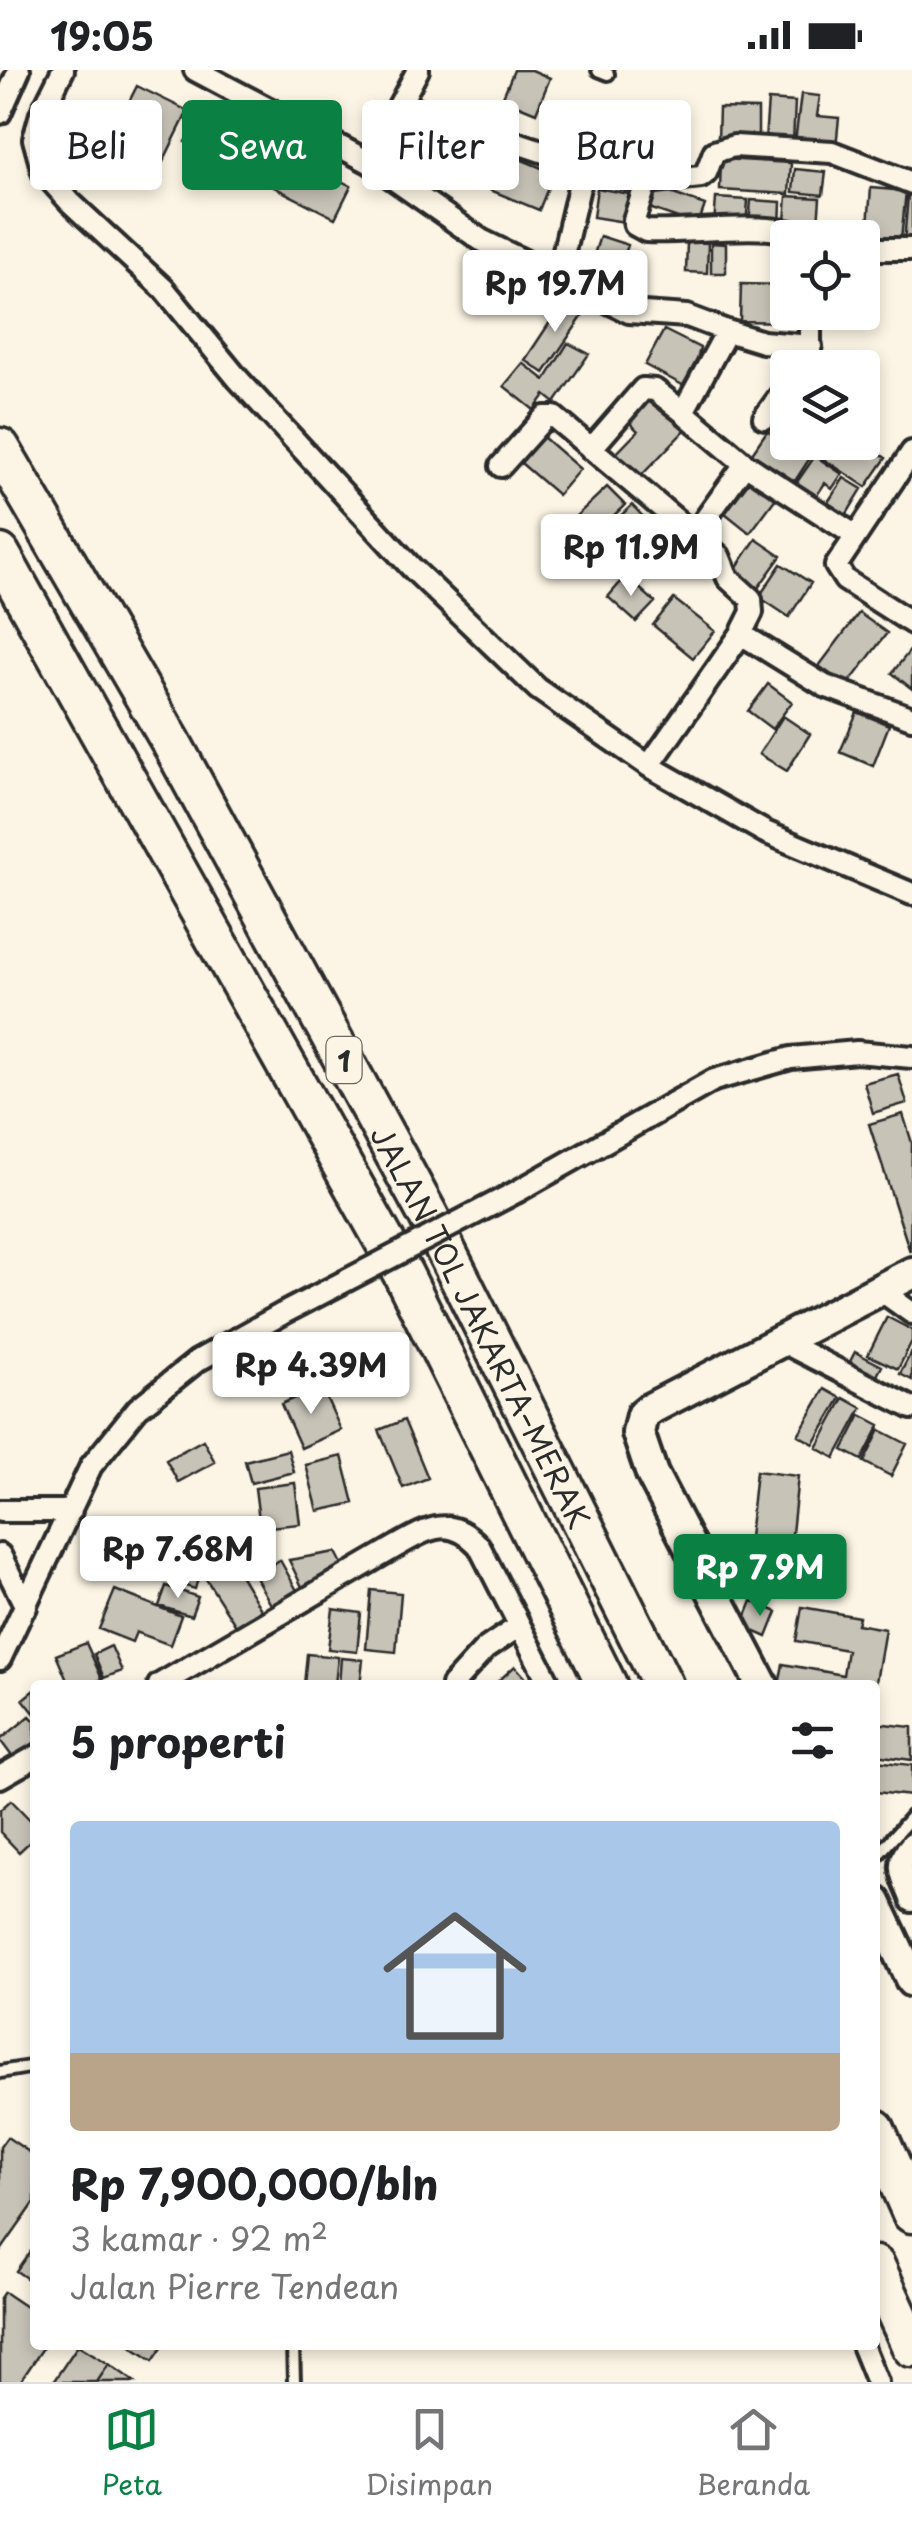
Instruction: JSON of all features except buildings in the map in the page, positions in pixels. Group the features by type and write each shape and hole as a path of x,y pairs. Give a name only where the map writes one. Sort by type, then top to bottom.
{"highway":[{"name":"JALAN TOL JAKARTA–MERAK","path":"0,448 170,742 428,1215 660,1680"},
{"name":"JALAN TOL JAKARTA–MERAK","path":"0,554 402,1274 605,1680"},
{"path":"880,2141 912,2213"},
{"path":"880,2277 912,2347"}],"street":[{"path":"19,70 13,105 34,138 43,172 164,289 238,379 412,568 538,690 649,766 765,832 912,894"},
{"path":"13,105 64,70"},
{"path":"194,70 362,158"},
{"path":"403,100 418,70"},
{"path":"691,178 701,177 714,152 734,146 832,152 912,182"},
{"path":"409,190 481,240 629,312 688,316 763,342 810,346"},
{"path":"558,276 578,190"},
{"path":"643,190 634,220 635,225 646,231 770,231"},
{"path":"880,249 912,250"},
{"path":"683,412 727,330"},
{"path":"808,350 810,330"},
{"path":"591,448 643,389 655,390 745,464 856,536"},
{"path":"764,418 770,410"},
{"path":"501,466 550,416 719,556 728,578 751,599 752,612 741,634 649,766"},
{"path":"912,452 838,560 836,572 912,623"},
{"path":"694,534 745,464"},
{"path":"741,634 825,686 912,718"},
{"path":"0,1659 91,1466 138,1408 197,1361 518,1191 714,1080 791,1058 858,1052 912,1058"},
{"path":"759,1680 652,1474 638,1423 648,1410 912,1273"},
{"path":"880,1290 912,1313"},
{"path":"781,1342 912,1408"},
{"path":"0,1510 71,1511"},
{"path":"168,1680 397,1546 427,1530 445,1526 466,1532 479,1546 547,1680"},
{"path":"0,1554 26,1607"},
{"path":"457,1680 485,1649 519,1626"},
{"path":"0,1777 30,1760"},
{"path":"912,1843 900,1859 900,1870 912,1902"},
{"path":"880,1913 912,1981"},
{"path":"864,2350 877,2382"}],"lane":[{"path":"880,1852 912,1816"},
{"path":"0,2072 30,2067"},
{"path":"292,2350 294,2382"}]}
